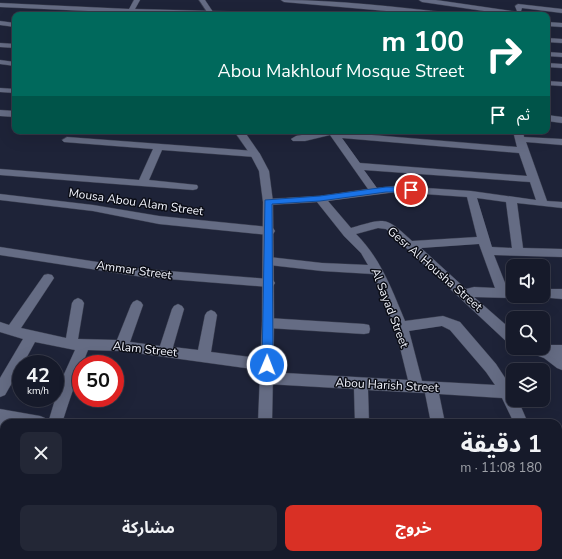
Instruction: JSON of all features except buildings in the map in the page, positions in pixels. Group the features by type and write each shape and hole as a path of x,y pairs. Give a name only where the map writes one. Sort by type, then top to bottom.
{"street":[{"path":"32,6 38,0"},
{"path":"55,8 63,0"},
{"path":"131,11 137,0"},
{"path":"202,0 210,12"},
{"path":"284,0 353,3 428,12"},
{"path":"420,11 423,0 455,2 511,12"},
{"path":"0,5 55,8 100,8 158,12"},
{"path":"521,12 518,6 562,12"},
{"path":"0,23 12,25"},
{"path":"550,24 562,25"},
{"path":"550,40 562,41"},
{"path":"0,44 12,46"},
{"path":"550,54 562,55"},
{"path":"0,62 12,64"},
{"path":"550,65 562,66"},
{"path":"550,83 562,84"},
{"path":"0,90 12,91"},
{"path":"0,113 12,114"},
{"path":"550,118 562,120"},
{"path":"241,134 255,154 265,173 268,202 269,283 265,419"},
{"path":"296,139 308,139 315,135 324,134"},
{"path":"334,134 374,191"},
{"path":"342,134 428,143 562,142"},
{"path":"427,134 428,143"},
{"path":"67,140 255,154"},
{"path":"521,142 562,150"},
{"path":"521,142 532,180 543,204"},
{"path":"143,183 159,147"},
{"path":"356,166 532,180"},
{"path":"0,172 193,187"},
{"path":"268,202 320,198 374,191 411,190 471,194 543,204 562,205"},
{"path":"471,194 486,246 506,289"},
{"name":"Mousa Abou Alam Street","path":"0,197 93,208 159,220 269,231"},
{"name":"Al Sayad Street","path":"320,198 348,233 364,250 377,270 436,419"},
{"path":"511,199 518,252"},
{"name":"Gesr Al Housha Street","path":"348,233 382,224 391,228 506,332"},
{"path":"410,245 486,246 518,252 562,253"},
{"name":"Ammar Street","path":"0,251 143,273 269,283"},
{"path":"269,261 322,267 377,270"},
{"path":"6,329 48,278"},
{"path":"465,294 474,292 506,293"},
{"path":"550,294 562,294"},
{"path":"56,419 77,345 78,303"},
{"path":"122,346 137,305"},
{"path":"165,351 178,309"},
{"path":"204,356 211,315"},
{"path":"400,327 443,321 455,326 491,368 506,390"},
{"path":"268,323 364,329"},
{"name":"Alam Street","path":"6,329 77,345 122,346 204,356 267,372"},
{"path":"0,391 32,336"},
{"path":"550,350 562,350"},
{"path":"550,355 562,364"},
{"name":"Abou Harish Street","path":"267,372 361,384 506,392"},
{"path":"361,384 362,419"},
{"path":"514,407 519,419"}],"route":[{"path":"267,365 269,283 268,202 320,198 396,189 411,190"}]}
